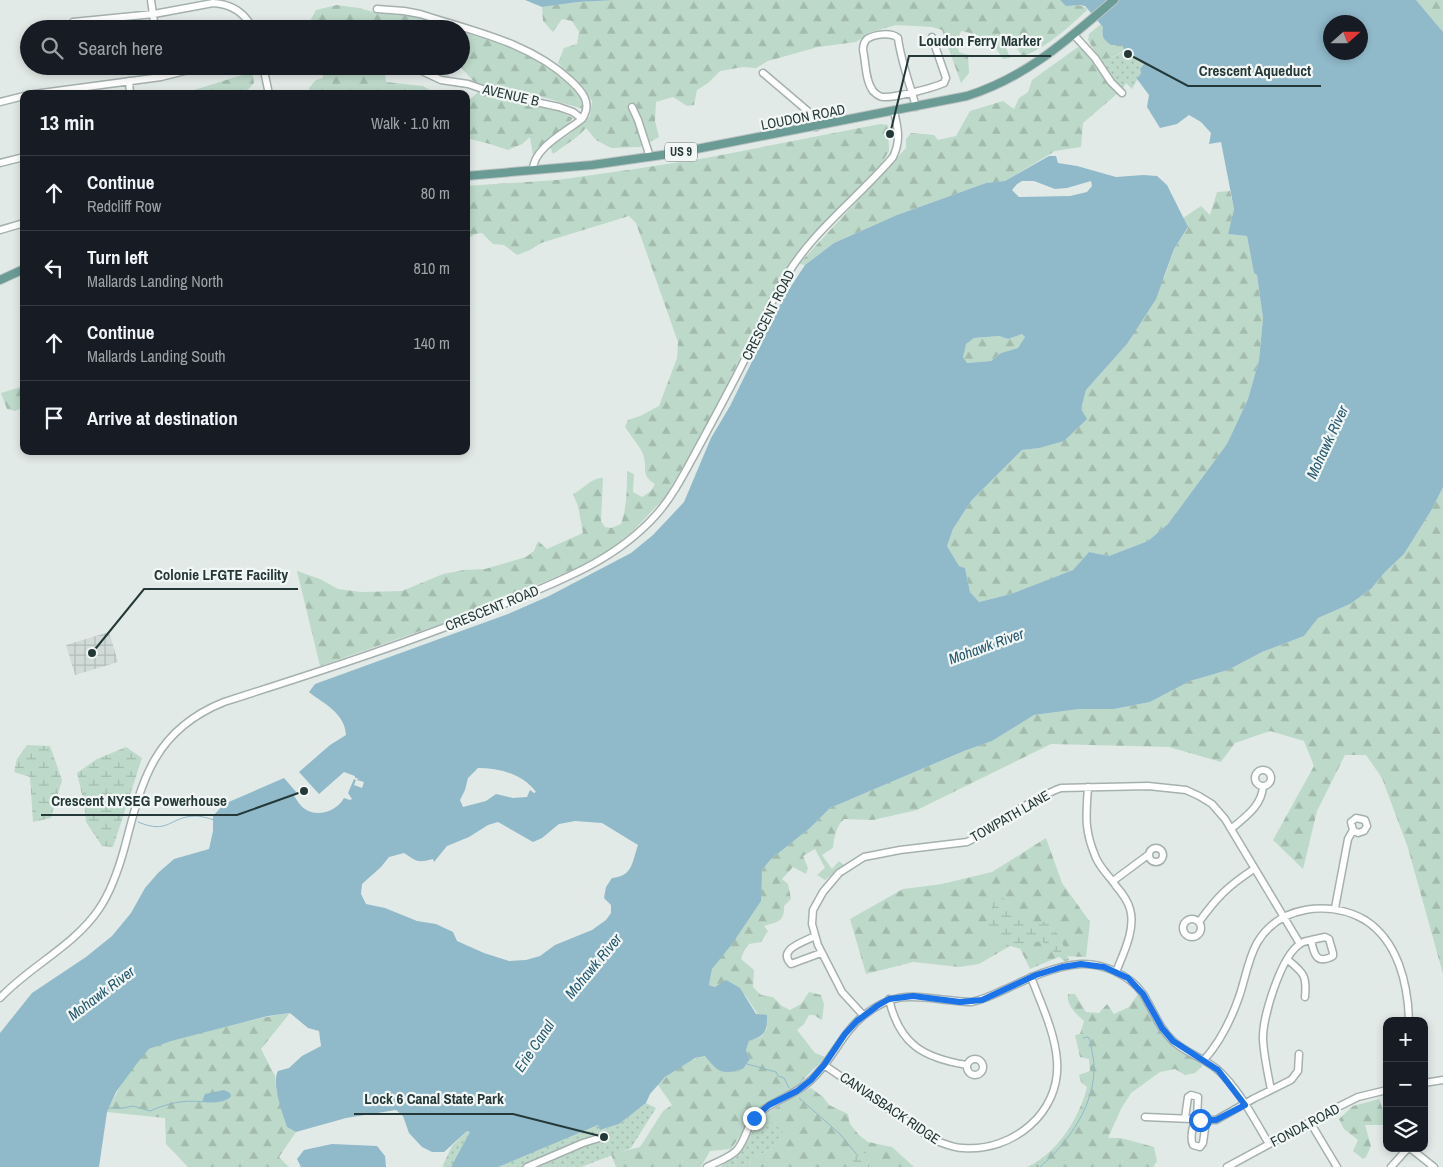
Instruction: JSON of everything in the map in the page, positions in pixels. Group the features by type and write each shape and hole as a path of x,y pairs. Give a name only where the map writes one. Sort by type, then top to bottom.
{"main road":[{"name":"LOUDON ROAD","path":"470,176 592,165 650,157 736,143 967,96 1010,79 1034,65 1074,35 1114,0"},
{"path":"0,280 20,271"}],"street":[{"path":"151,0 154,20"},
{"path":"93,20 154,14 213,4 221,4 238,11 248,20"},
{"path":"376,9 404,11 439,20"},
{"path":"470,30 504,41 536,55 560,71 582,92 587,103 582,119 538,153 533,162 533,170"},
{"path":"916,107 912,92 900,51 898,38 891,34 865,40 862,50 869,81 878,96 885,97 912,92 939,86 946,82 932,37"},
{"path":"1074,35 1095,58 1111,82 1122,93"},
{"path":"763,73 810,113 816,127"},
{"path":"66,90 169,75"},
{"path":"265,75 269,90"},
{"name":"AVENUE B","path":"430,75 441,80 468,84 494,93 559,107 573,112 582,119"},
{"path":"129,81 130,90"},
{"path":"0,102 20,97"},
{"path":"632,106 650,157"},
{"name":"CRESCENT ROAD","path":"0,998 79,932 99,910 114,882 144,780 153,760 173,735 190,720 204,710 224,702 403,644 460,622 582,571 612,554 637,534 655,516 672,493 710,426 788,274 816,238 893,157 897,149 899,137 894,111"},
{"path":"0,163 20,158"},
{"path":"0,230 20,224"},
{"name":"TOWPATH LANE","path":"863,1016 842,992 815,936 812,924 814,910 823,892 840,874 864,857 885,852 967,842 1049,792 1061,788 1148,786 1186,790 1199,796 1218,809 1300,944"},
{"path":"1231,829 1248,816 1256,806 1262,794 1263,786"},
{"path":"1088,787 1086,827 1097,860 1105,874 1113,881 1128,904 1132,918 1128,940 1116,972"},
{"path":"1335,908 1348,839 1353,830"},
{"path":"1113,881 1140,859 1148,855"},
{"path":"1199,922 1220,894 1254,869"},
{"path":"1204,1060 1216,1047 1239,999 1257,943 1269,928 1284,918 1303,910 1324,907 1335,908 1369,923 1377,929 1390,945 1400,967 1406,988 1409,1017"},
{"path":"815,936 788,950 787,959 791,964 822,953"},
{"path":"1271,1090 1264,1033 1270,1001 1280,974 1294,950 1300,944 1311,940"},
{"path":"1288,960 1303,973 1306,985 1305,997"},
{"path":"707,1167 737,1150 754,1118 769,1105 797,1091 811,1080 824,1065 845,1034 863,1016 889,999 913,996 970,1002 982,1000 1031,977 1062,967 1081,964 1095,965 1128,978 1138,988 1162,1028 1173,1041 1204,1060 1226,1078 1269,1144"},
{"name":"CANVASBACK RIDGE","path":"824,1065 934,1140 962,1148 988,1147 1004,1142 1030,1126 1037,1119 1054,1087 1057,1068 1053,1039 1031,977"},
{"path":"889,999 893,1017 899,1029 912,1044 933,1057 967,1065"},
{"path":"1145,1117 1216,1120 1291,1080 1296,1076 1299,1054"},
{"path":"1428,1082 1443,1080"},
{"name":"FONDA ROAD","path":"1227,1167 1358,1097 1383,1091"},
{"path":"1186,1118 1188,1097 1191,1095 1198,1097 1197,1119 1194,1122 1191,1142 1193,1145 1200,1147 1203,1143 1206,1121"},
{"path":"1310,1122 1337,1167"},
{"path":"526,1167 583,1143 606,1136"},
{"path":"1391,1167 1405,1152"},
{"path":"1414,1152 1434,1167"}],"shaded area":[{"path":"109,632 118,662 75,675 66,645"}],"green space":[{"path":"616,0 1060,0 1068,5 1081,6 1087,10 1056,37 1030,53 1022,56 1014,43 1005,45 1010,58 1003,59 995,47 986,39 961,31 957,42 959,52 968,55 969,73 961,83 942,30 932,27 896,25 871,32 856,42 818,47 768,61 756,68 743,67 720,71 708,83 697,90 694,105 687,106 673,97 656,102 655,121 659,137 640,147 611,148 596,140 586,128 553,154 550,147 571,133 590,116 592,101 585,90 558,63 564,48 577,44 579,32 572,21 562,19 553,32 543,21 542,7 578,2"},
{"path":"1416,0 1443,0 1443,32"},
{"path":"337,5 377,13 415,16 427,20 311,20 316,10"},
{"path":"1101,24 1103,27 1102,34 1111,45 1122,45 1125,52 1123,51 1111,58 1100,60 1088,40 1089,34"},
{"path":"470,34 518,51 532,53 564,79 579,95 583,109 529,93 485,86 473,81 468,75 470,75"},
{"path":"1078,47 1086,51 1113,90 1118,93 1083,123 1081,147 1055,151 1005,181 986,183 897,215 834,243 805,265 799,264 906,148 906,139 911,133 934,135 938,140 956,136 970,111 1003,101 1014,109 1019,98 1028,92 1032,80"},
{"path":"1128,49 1144,64 1132,89 1126,83 1122,90 1115,85 1100,60 1111,58"},
{"path":"242,75 253,75 254,83 248,90 194,90"},
{"path":"323,75 385,75 386,82 423,86 430,90 309,90 316,80 323,78"},
{"path":"478,92 554,109 573,118 565,127 547,139 533,155 530,137 522,144 508,150 470,139 470,99"},
{"path":"880,124 888,125 889,151 881,164 833,214 786,269 761,315 706,428 664,498 633,531 606,553 582,566 455,619 320,666 297,571 320,579 338,589 361,592 402,591 443,574 485,569 526,557 534,551 538,541 547,549 583,533 578,506 573,494 598,478 603,478 601,521 605,527 611,528 621,524 623,518 627,471 634,474 633,492 642,497 651,491 655,484 650,481 646,474 643,454 625,427 628,420 659,406 677,358 678,342 636,223 629,216 541,243 517,255 504,245 493,244 482,233 470,237 470,186 557,180 706,158"},
{"path":"1230,191 1234,209 1228,234 1247,236 1254,273 1257,275 1263,318 1259,360 1248,399 1227,444 1168,524 1148,541 1109,556 1089,552 1073,570 1011,594 979,602 970,592 965,568 959,566 947,546 953,529 971,501 1022,450 1039,448 1081,409 1086,390 1127,344 1165,276 1174,249 1188,228 1183,218 1201,206 1210,215 1217,192"},
{"path":"1022,334 1025,337 1018,348 1001,353 991,361 967,363 963,357 965,344 974,338 999,336 1008,339"},
{"path":"20,387 20,409 15,411 7,409 1,393"},
{"path":"1443,487 1443,974 1408,848 1382,778 1366,755 1345,755 1317,811 1303,869 1273,840 1314,766 1304,741 1270,731 1235,743 1221,762 1169,747 1051,744 917,810 873,820 844,819 836,832 833,848 822,855 832,869 839,861 844,865 825,880 817,875 825,868 815,849 803,856 808,868 806,874 793,867 782,879 788,884 791,899 784,906 782,918 779,921 764,926 768,931 761,942 749,944 741,959 754,970 753,987 761,995 773,997 782,1006 790,1010 801,1004 809,992 821,995 824,1004 822,1020 814,1015 809,1015 804,1024 797,1030 815,1053 825,1057 798,1085 765,1103 753,1113 731,1149 710,1151 701,1167 616,1167 611,1154 640,1147 663,1111 672,1105 658,1085 668,1075 685,1063 705,1056 717,1068 726,1071 743,1069 750,1059 746,1050 749,1041 762,1036 767,1028 745,995 709,985 712,969 760,884 762,870 771,859 810,828 830,808 992,741 1034,715 1079,709 1114,709 1150,702 1190,681 1228,670 1262,652 1304,636 1318,618 1350,604 1371,589 1404,554 1432,509"},
{"path":"27,745 50,746 62,780 51,818 33,822 30,777 14,772 17,759"},
{"path":"126,747 142,758 113,847 102,846 86,822 77,773 97,759"},
{"path":"1046,838 1062,883 1090,922 1086,957 1061,956 1030,969 1017,942 979,964 959,967 913,962 866,974 850,919 903,889 942,884 992,872"},
{"path":"994,895 1007,900 1028,924 1049,921 1061,940 1069,960 1065,962 1042,941 1036,942 1028,949 1021,949 1008,945 996,938 985,922 995,919 999,915 990,905 990,899"},
{"path":"1068,994 1075,994 1086,1012 1099,1013 1107,1004 1114,1014 1129,1007 1138,994 1166,1038 1174,1046 1197,1060 1202,1066 1195,1073 1185,1075 1175,1069 1160,1072 1131,1093 1121,1109 1108,1138 1121,1138 1154,1147 1157,1161 1153,1167 1027,1167 1048,1153 1066,1133 1079,1110 1087,1087 1081,1082 1079,1075 1090,1071 1089,1059 1080,1057 1075,1035 1080,1034 1084,1021 1070,1006"},
{"path":"290,1013 261,1049 275,1076 276,1089 287,1127 296,1132 279,1157 289,1167 188,1167 166,1144 165,1118 107,1112 131,1069 150,1049 175,1039"},
{"path":"811,1088 823,1097 829,1105 848,1114 850,1124 868,1142 892,1147 914,1167 750,1167 751,1159 771,1149 783,1131 763,1116 799,1093"},
{"path":"1379,1099 1383,1110 1383,1125 1365,1125 1371,1146 1366,1157 1363,1159 1353,1151 1358,1140 1344,1129 1339,1119 1353,1106"},
{"path":"646,1103 656,1108 631,1148 581,1167 442,1167 452,1146 467,1131 559,1141 598,1125 601,1130 619,1124"},
{"path":"763,1116 784,1131 771,1149 751,1159 750,1167 720,1167 738,1153"},
{"path":"861,1148 881,1167 856,1167 851,1157"}],"water":[{"path":"525,0 616,0 578,2 542,7"},
{"path":"1060,0 1416,0 1443,32 1443,487 1432,509 1404,554 1371,589 1350,604 1318,618 1304,636 1262,652 1228,670 1190,681 1150,702 1114,709 1079,709 1034,715 992,741 830,808 810,828 771,859 762,870 761,901 732,944 712,969 709,985 715,987 726,980 740,988 756,1014 767,1015 766,1030 759,1037 749,1041 746,1050 750,1059 743,1069 726,1072 717,1069 705,1056 695,1058 665,1077 650,1094 646,1103 619,1124 600,1130 598,1125 498,1167 451,1167 470,1132 467,1131 444,1152 432,1152 422,1147 409,1133 403,1116 396,1110 346,1118 296,1132 287,1127 278,1099 276,1076 278,1071 289,1068 302,1056 321,1046 319,1031 308,1028 290,1013 268,1016 171,1041 149,1049 116,1092 107,1112 99,1167 0,1167 0,1033 32,993 86,957 112,936 131,913 145,888 174,859 209,849 213,831 213,816 224,804 284,778 297,793 294,796 299,803 310,812 326,812 341,803 344,798 352,799 348,793 354,779 356,780 354,785 362,788 364,782 357,780 358,778 355,778 355,776 344,772 319,794 299,772 330,745 346,735 345,727 338,715 309,692 315,684 508,614 549,596 631,553 653,535 684,502 711,438 730,406 784,297 805,265 834,243 897,215 986,183 1005,181 1049,156 1056,156 1058,163 1077,166 1116,177 1157,176 1167,185 1188,227 1174,249 1156,299 1127,344 1086,390 1081,409 1087,419 1064,441 1039,448 1022,450 971,501 953,529 947,546 959,566 965,568 970,592 979,602 1011,594 1073,570 1089,552 1109,556 1148,541 1168,524 1227,444 1248,399 1259,360 1263,318 1257,275 1254,273 1247,236 1228,234 1234,209 1221,142 1209,144 1211,133 1201,122 1189,115 1177,124 1160,128 1147,107 1149,95 1137,79 1141,73 1140,69 1144,64 1128,50 1125,52 1122,45 1111,45 1103,36 1103,27 1085,6 1066,6","holes":["1022,181 1034,181 1055,189 1067,188 1091,181 1092,186 1087,192 1070,196 1019,197 1012,190","1022,334 1025,337 1018,348 1001,353 991,361 967,363 963,357 966,344 974,338 999,336 1008,339","478,768 494,769 517,776 536,792 534,793 530,790 527,797 513,798 496,794 486,801 463,807 460,800 468,778","575,821 602,823 638,845 628,871 619,877 612,878 606,887 604,898 611,905 611,913 606,920 592,930 555,945 540,956 526,960 509,961 484,953 457,941 453,932 436,924 417,921 385,908 366,904 361,894 362,884 389,857 404,853 418,861 433,859 434,862 447,846 469,837 488,825 498,822 533,842 542,838 559,824"]},
{"path":"224,1090 230,1093 231,1096 229,1098 218,1102 202,1102 205,1094"},
{"path":"332,1144 377,1146 385,1156 386,1167 301,1167 297,1159 304,1150"}],"waterway":[{"path":"138,822 156,827 186,817 205,817 214,820"},
{"path":"1040,1167 1061,1146 1079,1121 1090,1093 1094,1063 1090,1040 1088,1037 1083,1038"},
{"path":"747,1064 776,1072 778,1076 784,1078 789,1088"},
{"path":"799,1098 840,1134 858,1156"},
{"path":"108,1108 133,1106 150,1111 175,1103 202,1102"}],"place":[{"name":"Crescent Aqueduct","path":"1128,54"},
{"name":"Loudon Ferry Marker","path":"890,134"},
{"name":"Colonie LFGTE Facility","path":"92,653"},
{"name":"Crescent NYSEG Powerhouse","path":"304,791"},
{"name":"Lock 6 Canal State Park","path":"604,1137"}],"route":[{"path":"754,1118 769,1105 797,1091 811,1080 857,1021 889,999 913,996 960,1002 982,1000 1036,975 1062,967 1081,964 1104,967 1128,978 1143,994 1162,1028 1173,1041 1218,1070 1245,1105 1216,1120 1200,1120"}],"water label":[{"name":"Mohawk River","path":"1327,442"},
{"name":"Mohawk River","path":"986,646"},
{"name":"Mohawk River","path":"593,966"},
{"name":"Mohawk River","path":"101,993"},
{"name":"Erie Canal","path":"534,1046"}]}
